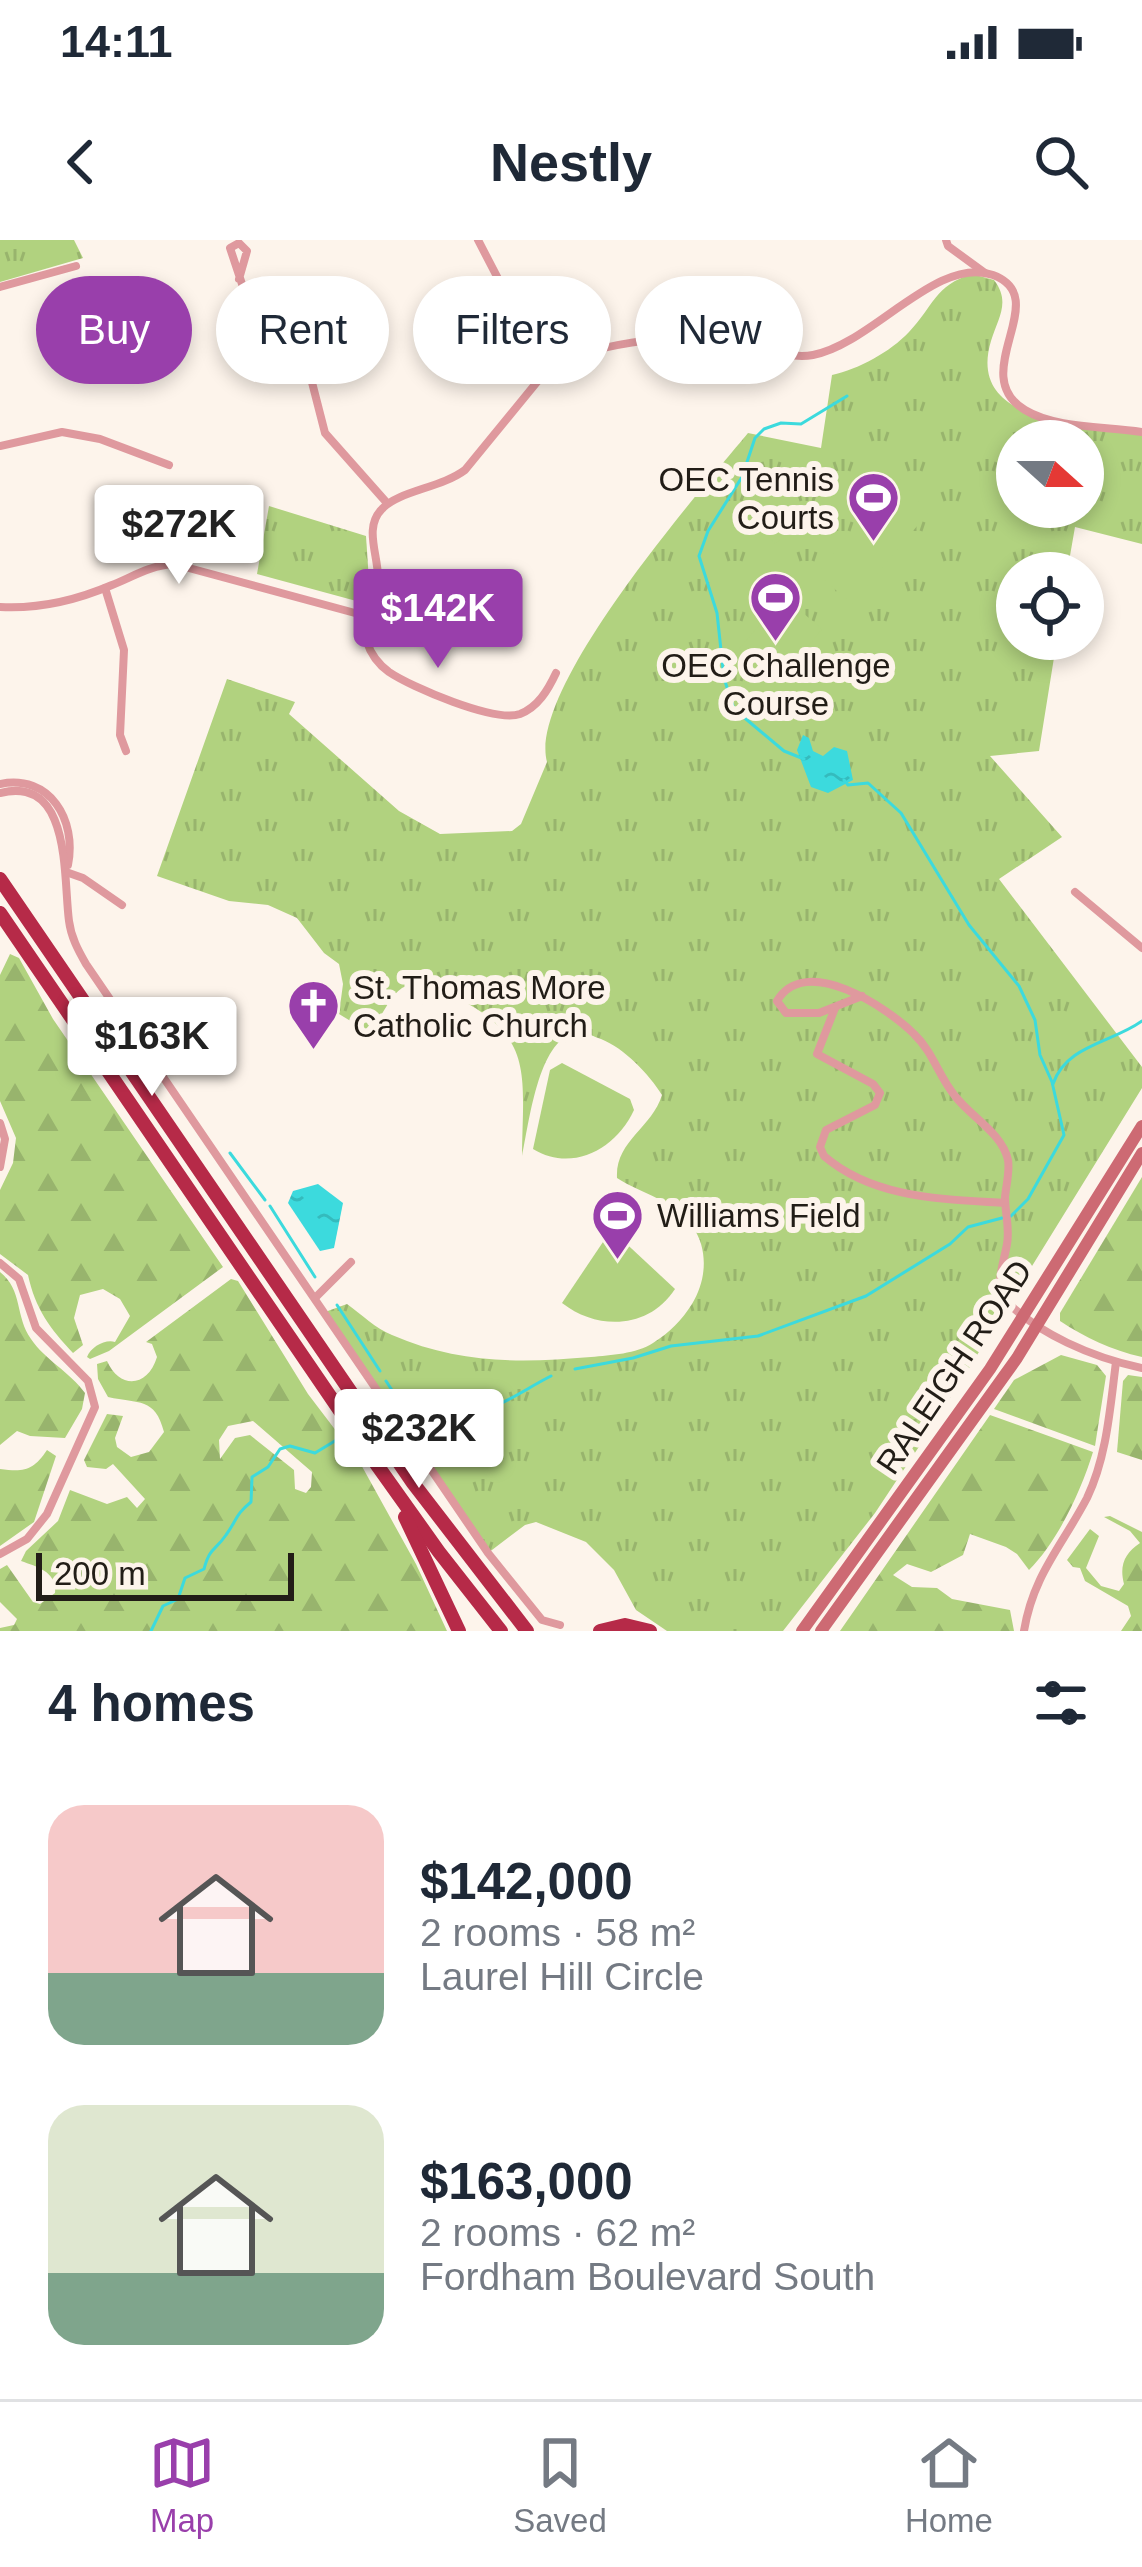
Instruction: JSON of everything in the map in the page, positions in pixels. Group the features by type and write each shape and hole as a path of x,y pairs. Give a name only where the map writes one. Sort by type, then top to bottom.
{"highway":[{"path":"0,878 413,1483 527,1631"},
{"path":"0,913 377,1465 502,1631"},
{"path":"377,1465 440,1583 459,1631"},
{"path":"600,1631 626,1625 650,1631"}],"main road":[{"name":"RALEIGH ROAD","path":"802,1631 1024,1315 1142,1126"},
{"name":"RALEIGH ROAD","path":"821,1631 1039,1324 1142,1154"}],"street":[{"path":"478,240 497,276"},
{"path":"946,240 948,246 1006,284 1017,304 1002,372 1016,403 1045,417 1142,432"},
{"path":"0,287 76,266"},
{"path":"611,349 682,337 724,339 787,355 813,355 868,332 933,284 985,273"},
{"path":"312,384 325,433 387,503"},
{"path":"535,384 465,470 431,489 387,503 373,523 378,579 366,616 365,638 391,674 469,706 519,714 539,702 556,673"},
{"path":"0,446 62,432 100,439 169,465"},
{"path":"0,607 40,606 174,564 366,616"},
{"path":"105,588 124,650 120,734 126,751"},
{"path":"0,784 30,784 60,806 70,853 66,872"},
{"path":"0,793 28,793 52,812 66,872 69,923 80,954 488,1553 542,1620 560,1625"},
{"path":"66,872 122,905"},
{"path":"1075,892 1142,948"},
{"path":"862,996 795,1015 781,1010 777,1001 784,991 813,982 844,988 862,996 915,1034 953,1095 998,1140 1008,1161 1008,1226 999,1290 1008,1305 1068,1342 1142,1368"},
{"path":"835,1007 817,1054 873,1084 880,1093 872,1108 826,1130 820,1147 824,1156 884,1189 939,1200 1005,1203"},
{"path":"0,1123 5,1139 0,1167"},
{"path":"316,1298 351,1262"},
{"path":"0,1263 19,1279 36,1328 88,1381 95,1407 47,1514 27,1538 0,1554"},
{"path":"1024,1631 1034,1588 1094,1483 1116,1362"}],"green space":[{"path":"0,240 74,240 83,258 0,282"},
{"path":"972,274 994,280 1002,296 988,369 996,390 1013,406 1052,420 996,420 996,528 1075,528 1071,552 996,552 996,660 1054,660 1039,751 990,756 1062,837 999,879 1142,1067 1142,1088 940,1415 875,1513 783,1631 667,1631 636,1610 614,1570 586,1542 536,1522 488,1553 325,1312 347,1304 374,1325 417,1345 490,1359 615,1355 659,1339 692,1304 704,1266 702,1246 686,1218 617,1178 622,1154 657,1107 662,1095 657,1087 610,1043 582,1033 562,1039 537,1085 522,1156 518,1058 510,1040 476,1008 447,993 413,984 397,993 367,1031 339,1014 343,984 339,964 324,953 297,918 268,905 229,901 157,876 227,679 295,702 289,714 399,811 440,834 512,831 521,824 547,762 548,729 563,688 589,641 658,543 748,433 821,448 832,375 893,346 942,291"},
{"path":"1104,428 1142,433 1142,544 1079,528 1104,528"},
{"name":"OEC Tennis Courts","path":"900,479 928,513 852,604 817,574 891,482"},
{"path":"769,490 802,512 776,544 746,519"},
{"path":"269,506 366,536 369,581 360,602 257,574"},
{"name":"OEC Challenge Course","path":"784,597 822,629 769,694 730,659"},
{"path":"10,954 19,958 53,1019 223,1267 109,1351 90,1359 95,1347 115,1342 130,1316 120,1299 103,1289 80,1295 74,1318 83,1345 73,1353 44,1317 28,1275 0,1254 0,1190 13,1163 16,1138 0,1101 0,975"},
{"path":"562,1063 630,1099 634,1110 604,1146 563,1159 533,1149 550,1070"},
{"path":"1142,1177 1142,1357 1079,1333 1060,1321 1060,1313"},
{"name":"Williams Field","path":"617,1235 675,1289 651,1312 622,1322 591,1318 562,1303 607,1236"},
{"path":"0,1272 12,1287 31,1339 85,1393 82,1409 65,1438 17,1431 0,1445"},
{"path":"231,1279 238,1281 308,1394 359,1461 447,1631 0,1631 17,1619 0,1602 0,1569 7,1565 33,1602 40,1604 55,1593 50,1575 21,1561 58,1521 70,1490 107,1504 127,1497 137,1508 145,1499 113,1464 106,1469 87,1467 84,1460 107,1414 123,1416 115,1438 117,1447 131,1457 149,1452 164,1432 150,1407 108,1397 98,1379 97,1364 107,1361 119,1377 141,1379 157,1357 152,1344 146,1342","holes":["253,1421 312,1472 306,1493 295,1489 294,1470 250,1435 235,1438 220,1459 219,1440 228,1426"]},
{"path":"1061,1355 1097,1365 1106,1376 1095,1446 994,1409 1014,1380"},
{"path":"1128,1375 1142,1377 1142,1460 1117,1452 1123,1381"},
{"path":"990,1415 1093,1452 1059,1530 1029,1570 1006,1547 970,1534 963,1555 931,1572 907,1564 893,1575 912,1587 937,1588 952,1599 1010,1610 1014,1631 840,1631"},
{"path":"47,1450 56,1456 34,1522 0,1546 0,1469 27,1469"},
{"path":"1104,1517 1142,1532 1142,1631 1121,1631 1131,1616 1128,1606 1085,1581 1080,1568 1067,1560 1090,1529 1099,1536 1086,1568 1101,1586 1119,1591 1124,1584 1124,1560 1140,1543 1130,1531"}],"water":[{"path":"803,735 813,751 823,756 834,747 847,751 853,780 828,793 811,787 797,750"},
{"path":"318,1184 343,1203 334,1248 320,1251 288,1203 293,1191"}],"waterway":[{"path":"804,759 784,751 734,709 724,678 717,613 699,556 708,531 742,477 755,438 781,423 801,424 847,396"},
{"path":"844,780 848,785 868,783 901,813 969,925 1019,986 1035,1020 1040,1055 1052,1082 1064,1135 1028,1199 1011,1216"},
{"path":"1053,1084 1059,1071 1079,1053 1142,1021"},
{"path":"230,1153 265,1200"},
{"path":"270,1206 315,1277"},
{"path":"575,1369 671,1346 758,1336 866,1296 950,1244 968,1227 1002,1218"},
{"path":"337,1305 380,1371"},
{"path":"386,1381 409,1416 454,1415 491,1408 551,1376"},
{"path":"151,1631 163,1606 178,1599 185,1578 204,1569 251,1502 252,1477 268,1467 280,1449 290,1446 315,1453 343,1436"}],"place":[{"name":"OEC Tennis Courts","path":"873,544"},
{"name":"OEC Challenge Course","path":"776,644"},
{"name":"St. Thomas More Catholic Church","path":"314,1052"},
{"name":"Williams Field","path":"618,1261"}]}
